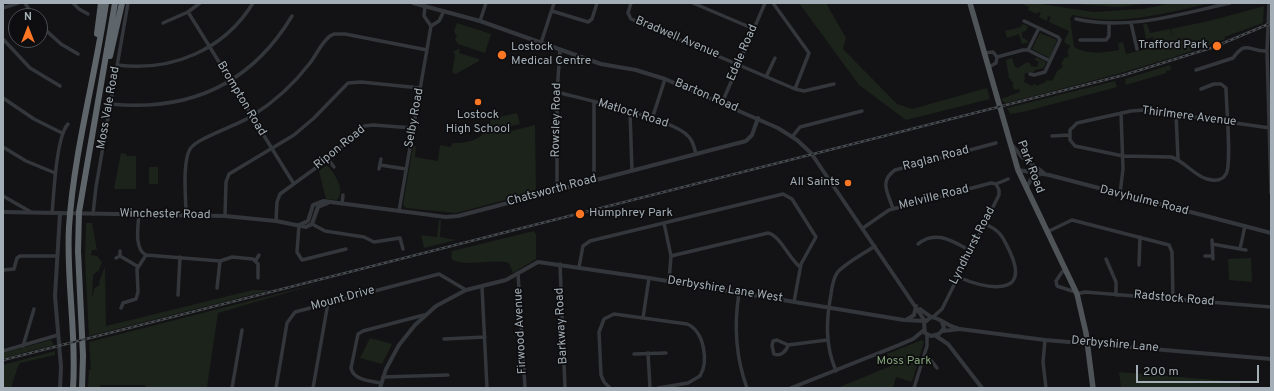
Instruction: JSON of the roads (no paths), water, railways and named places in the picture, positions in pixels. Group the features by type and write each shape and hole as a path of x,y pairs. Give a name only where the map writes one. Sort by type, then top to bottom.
{"highway":[{"path":"91,87 101,3"},
{"path":"73,388 73,331 70,299 69,230 72,191 77,155 106,3"},
{"path":"82,388 83,356 79,229 82,192 115,3"},
{"path":"96,114 122,3"}],"main road":[{"name":"Park Road","path":"970,3 989,67 1008,140 1018,170 1027,192 1076,292 1087,343 1093,388"}],"street":[{"path":"4,7 18,3"},
{"path":"73,3 79,9 88,14"},
{"name":"Moss Vale Road","path":"93,214 94,200 128,3"},
{"path":"163,23 188,12 200,3"},
{"path":"117,65 131,67 162,65 187,58 210,47 236,26 254,3"},
{"name":"Barton Road","path":"413,3 444,10 480,21 560,51 606,66 636,70 665,79 758,118 778,128 792,137 811,153 917,306 925,321"},
{"path":"480,21 486,3"},
{"path":"541,43 554,3"},
{"path":"552,11 588,22 592,19 597,3"},
{"name":"Bradwell Avenue","path":"630,3 628,13 631,19 738,65"},
{"path":"693,3 754,30"},
{"name":"Edale Road","path":"722,103 765,3"},
{"path":"773,3 809,54 795,89"},
{"path":"1076,19 1109,23 1131,23 1156,20 1230,3"},
{"path":"1269,3 1269,44 1267,51 1269,65 1271,193"},
{"name":"Selby Road","path":"399,211 431,26 424,16 425,6"},
{"path":"431,26 439,21 444,10"},
{"name":"Brompton Road","path":"188,12 231,81 251,117 294,184"},
{"path":"110,104 141,106 173,103 203,94 231,81 266,53 292,16"},
{"path":"1024,21 1060,39 1044,72 1034,75 1030,74"},
{"path":"1080,40 1096,41 1108,39 1109,23"},
{"path":"1131,23 1138,43 1137,49"},
{"path":"1028,50 1039,28"},
{"path":"48,32 54,38 78,54"},
{"path":"186,215 186,167 188,155 192,147 200,140 251,117 289,87 311,62 326,40 334,34 345,34 427,50"},
{"path":"3,39 30,68 60,86"},
{"path":"1096,41 1096,47"},
{"path":"1196,70 1207,65 1232,58 1237,51 1242,48 1267,51"},
{"path":"997,57 1022,50 1028,50 1050,61"},
{"name":"Rowsley Road","path":"557,190 557,92 560,51"},
{"path":"984,53 993,52 997,57 996,63 989,67"},
{"path":"766,77 775,58"},
{"path":"738,65 795,89 804,91 834,84"},
{"path":"652,119 665,79"},
{"path":"225,216 226,182 229,174 272,150 303,129 348,83 355,81 420,88"},
{"path":"1052,136 1069,135 1070,140 1075,146 1123,156 1165,156 1178,159 1200,176 1213,180 1221,179 1228,169 1227,121 1224,86 1217,84 1201,89"},
{"name":"Matlock Road","path":"557,92 630,112 680,129 687,134 693,144 696,154"},
{"path":"3,98 34,119 62,132"},
{"path":"594,102 594,180"},
{"name":"Thirlmere Avenue","path":"1069,135 1072,127 1077,123 1121,113 1144,110 1270,127"},
{"path":"792,137 800,127 862,111"},
{"path":"630,112 632,171"},
{"path":"1120,194 1123,156 1121,113"},
{"path":"1176,114 1178,159"},
{"name":"Chatsworth Road","path":"299,225 308,220 311,208 316,203 323,201 452,217 749,140 758,118"},
{"path":"52,213 55,173 62,132 68,124"},
{"name":"Ripon Road","path":"276,221 278,197 328,159 364,126 373,125 413,128"},
{"path":"1008,140 1032,166 1049,176"},
{"name":"Raglan Road","path":"893,209 885,186 887,179 895,170 996,143"},
{"path":"3,147 26,160 55,173"},
{"path":"328,159 334,167"},
{"path":"379,169 381,159"},
{"path":"380,165 406,169"},
{"name":"Davyhulme Road","path":"1018,170 1042,174 1271,233"},
{"path":"1027,192 1029,181 1035,176 1042,174"},
{"name":"Melville Road","path":"863,228 883,213 893,209 991,183 996,184 1008,179"},
{"name":"Lyndhurst Road","path":"941,321 942,309 998,195 999,190 996,184"},
{"path":"579,267 582,248 587,242 785,194 792,199 816,236 815,241 805,254 800,267 794,302"},
{"path":"342,204 343,195"},
{"name":"Winchester Road","path":"3,196 31,212"},
{"path":"328,202 318,207 312,224 306,227 299,225 297,252 302,260 346,250"},
{"name":"Winchester Road","path":"3,212 225,216 299,225"},
{"path":"60,213 56,256 55,301 61,358 60,388"},
{"path":"138,214 139,248 146,256 180,257 220,261 232,257 256,260"},
{"path":"1047,232 1072,220 1167,244 1171,247 1173,299"},
{"path":"664,223 671,256 669,281"},
{"path":"312,224 325,231 364,237 374,242 400,238 403,248"},
{"path":"958,277 976,284 996,288 1008,285 1014,278 1016,267 1001,234 996,229 985,224"},
{"path":"1240,249 1245,226"},
{"path":"671,256 768,233 775,236 793,262 800,267"},
{"path":"918,244 928,239 941,237 971,251"},
{"path":"1140,237 1140,265"},
{"path":"1205,256 1212,257 1212,242 1246,250"},
{"path":"836,371 827,340 829,308 835,278 838,272 875,246"},
{"path":"120,251 120,256"},
{"path":"256,260 259,255"},
{"path":"4,271 14,269 17,258 20,256 56,256"},
{"path":"120,256 137,266"},
{"path":"116,258 120,256"},
{"path":"136,299 138,292 137,266 146,256"},
{"path":"178,295 175,288 180,257"},
{"path":"1106,259 1116,280 1116,295"},
{"path":"256,260 260,271 258,278"},
{"path":"216,288 220,261"},
{"name":"Derbyshire Lane West","path":"518,273 538,262 560,264 912,321 925,321"},
{"name":"Barkway Road","path":"560,264 565,388"},
{"path":"1066,270 1056,282 1057,286 1076,292"},
{"path":"424,315 363,331 358,334 351,368 356,377 381,386 383,377 399,345 424,315 445,300 466,290 499,283 518,273"},
{"name":"Firwood Avenue","path":"518,273 525,388"},
{"name":"Mount Drive","path":"276,388 287,323 289,318 298,310 439,274 444,275 466,290"},
{"path":"643,318 649,278"},
{"path":"482,287 487,388"},
{"name":"Radstock Road","path":"1076,292 1271,307"},
{"path":"739,293 736,317 737,338 746,388"},
{"path":"120,298 123,303"},
{"path":"123,303 136,299"},
{"path":"136,299 140,303"},
{"path":"121,308 123,303"},
{"path":"313,388 328,303"},
{"path":"906,320 914,315 917,306"},
{"name":"Barton Road","path":"917,306 932,317"},
{"path":"23,346 34,309"},
{"name":"Lyndhurst Road","path":"932,317 942,309"},
{"path":"610,388 604,382 601,372 600,325 607,316 614,314 693,326 700,335 702,340 704,363 700,376 688,383 658,388"},
{"path":"913,339 923,329 925,321 932,317 941,321 944,327 942,331 948,344 982,388"},
{"name":"Derbyshire Lane West","path":"912,321 923,329"},
{"name":"Derbyshire Lane","path":"941,321 960,329"},
{"path":"914,388 927,346 927,335 923,329"},
{"name":"Derbyshire Lane","path":"942,331 960,329 1045,340 1271,359"},
{"path":"232,388 242,330"},
{"path":"927,346 934,336 942,331"},
{"path":"3,351 58,335"},
{"path":"791,388 913,339 927,335 934,336 948,344"},
{"path":"444,339 485,336"},
{"path":"788,345 781,354 774,354 772,346 773,341 777,340 788,345 827,340"},
{"path":"1045,340 1043,362 1046,388"},
{"path":"634,354 666,353"},
{"path":"648,354 650,388"},
{"path":"924,357 930,360 937,368"},
{"path":"383,377 448,375"}],"railway":[{"path":"3,360 1124,75 1214,47 1271,23"}],"place":[{"name":"Trafford Park","path":"1217,46"},
{"name":"Lostock Medical Centre","path":"502,55"},
{"name":"Lostock High School","path":"478,102"},
{"name":"All Saints","path":"848,183"},
{"name":"Humphrey Park","path":"580,214"}],"park label":[{"name":"Moss Park","path":"904,362"}]}
